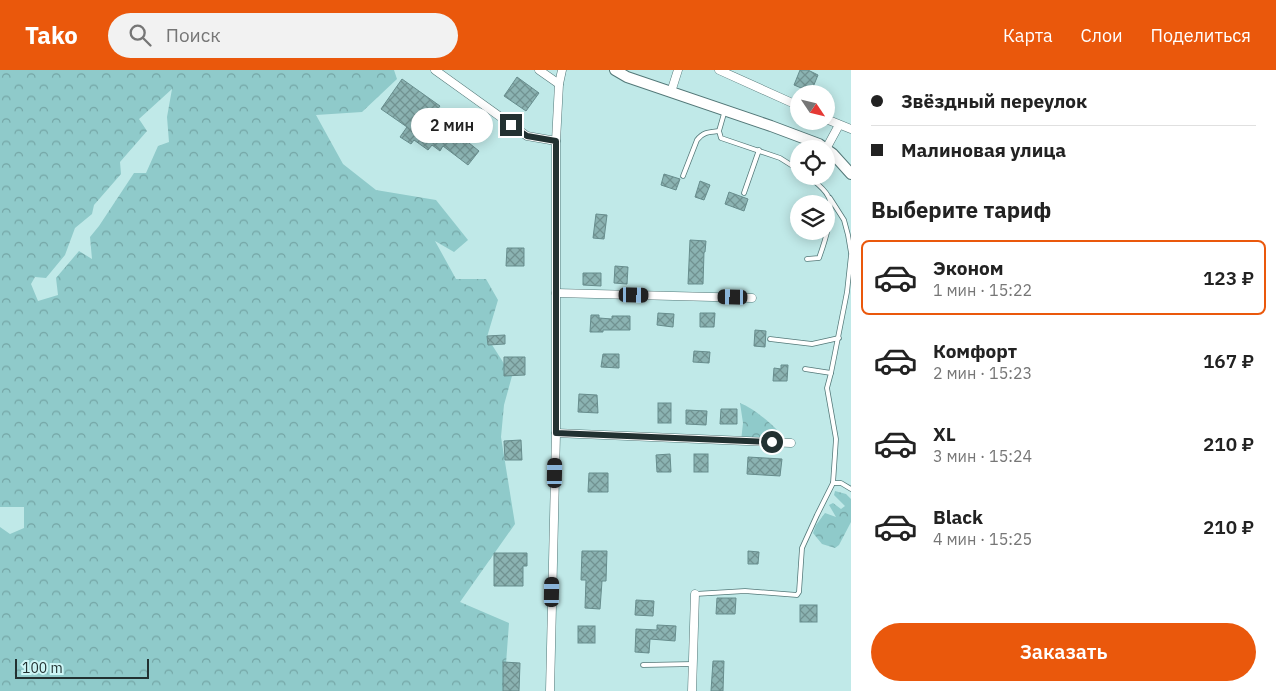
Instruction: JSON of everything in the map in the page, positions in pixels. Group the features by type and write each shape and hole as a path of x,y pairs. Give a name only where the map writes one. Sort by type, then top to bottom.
{"street":[{"path":"435,70 527,136 556,141"},
{"path":"539,70 559,84"},
{"path":"550,691 556,433 556,141 559,84 562,70"},
{"path":"615,70 627,77 808,140"},
{"path":"672,92 678,70"},
{"path":"719,70 790,102"},
{"path":"835,123 851,129"},
{"path":"831,140 839,125"},
{"path":"835,156 851,174"},
{"path":"556,293 752,298"},
{"path":"556,433 791,443"},
{"path":"692,691 695,594"}],"lane":[{"path":"725,110 719,131 721,138 780,158 790,164"},
{"path":"684,176 697,140 706,132 719,131"},
{"path":"744,193 759,150"},
{"path":"819,185 828,195"},
{"path":"695,594 745,591 797,595 799,592 802,548 834,484 836,440 828,388 847,292 851,254 844,220 835,206"},
{"path":"807,259 819,258 825,240"},
{"path":"770,339 812,344 838,338"},
{"path":"805,369 831,373"},
{"path":"834,484 841,483 851,490"},
{"path":"643,665 693,664"}],"green space":[{"path":"0,70 394,70 397,79 362,112 316,115 343,164 376,190 436,200 468,240 454,252 435,241 456,279 486,279 498,300 487,337 512,376 504,405 501,437 515,524 460,602 509,623 504,691 0,691 0,527 10,534 24,528 24,507 0,507","holes":["172,89 167,117 169,142 158,146 146,173 134,173 90,237 92,259 79,251 56,278 58,295 38,301 31,284 35,277 46,278 65,255 75,228 92,214 94,205 121,174 120,162 147,131 139,119"]},
{"path":"740,403 766,419 787,442 770,446 756,440 741,441 743,423"},
{"path":"835,491 846,494 851,499 851,522 839,545 835,548 822,544 813,533 816,525 825,513 836,517 829,505 833,503 841,509 845,506 834,495"}],"building":[{"path":"800,70 808,70 818,75 814,85 794,85"},
{"path":"517,77 539,93 526,111 504,96"},
{"path":"402,79 440,106 429,120 461,143 464,139 479,151 468,165 443,146 440,151 432,145 428,150 414,140 411,144 400,137 407,127 381,109"},
{"path":"664,174 680,179 676,190 661,185"},
{"path":"700,181 710,185 704,200 695,197"},
{"path":"729,192 748,199 744,211 725,204"},
{"path":"596,214 607,215 604,239 593,238"},
{"path":"690,240 706,241 703,284 688,284"},
{"path":"507,248 524,248 524,266 506,266"},
{"path":"615,266 628,267 627,284 614,283"},
{"path":"583,273 601,273 601,286 583,285"},
{"path":"658,313 674,314 673,327 657,325"},
{"path":"700,313 715,313 714,327 700,327"},
{"path":"591,315 612,319 612,316 630,316 630,330 590,332"},
{"path":"755,330 766,331 765,347 754,346"},
{"path":"505,335 505,344 488,345 487,336"},
{"path":"694,351 710,352 709,363 693,362"},
{"path":"603,354 619,354 619,368 601,367"},
{"path":"504,357 525,357 525,375 504,376"},
{"path":"781,365 788,365 787,381 773,381 774,368 781,369"},
{"path":"579,394 597,395 598,413 578,412"},
{"path":"658,403 671,403 671,423 658,423"},
{"path":"721,409 737,409 737,424 720,424"},
{"path":"686,410 707,411 706,425 686,424"},
{"path":"521,440 522,460 505,460 504,441"},
{"path":"670,454 671,472 657,472 656,455"},
{"path":"694,454 708,454 708,472 694,472"},
{"path":"748,457 782,459 780,476 747,474"},
{"path":"589,473 608,473 608,492 588,492"},
{"path":"582,551 607,551 606,581 602,581 600,609 585,608 586,580 581,580"},
{"path":"748,551 759,552 758,564 748,564"},
{"path":"494,553 527,553 527,566 523,566 523,586 494,586"},
{"path":"717,598 736,598 735,614 716,614"},
{"path":"636,600 654,601 653,616 635,615"},
{"path":"800,605 817,605 817,622 800,622"},
{"path":"657,625 676,626 675,641 650,639 649,653 635,652 636,629 657,630"},
{"path":"578,626 595,626 595,643 578,643"},
{"path":"713,661 724,661 723,691 711,691"},
{"path":"503,662 520,663 519,691 503,691"}],"route":[{"path":"511,125 527,136 556,141 556,433 772,442"}]}
